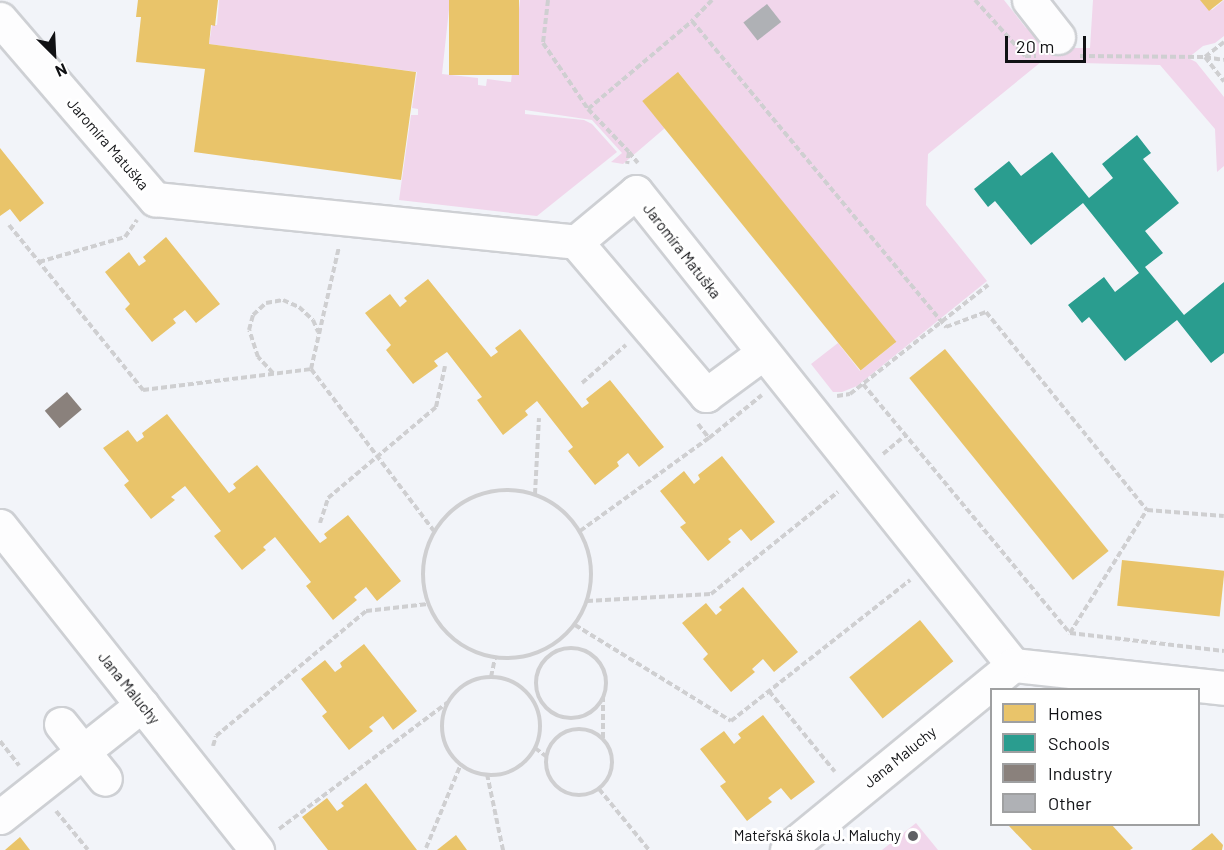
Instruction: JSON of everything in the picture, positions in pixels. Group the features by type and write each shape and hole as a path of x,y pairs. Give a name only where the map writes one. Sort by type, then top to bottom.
{"street":[{"path":"1029,0 1058,50"},
{"name":"Jaromíra Matuška","path":"0,19 155,198 576,242 636,192 1013,665"},
{"path":"576,242 706,395 763,353"},
{"name":"Jana Maluchy","path":"0,526 142,705 264,843"},
{"path":"1013,665 1224,688"},
{"name":"Jana Maluchy","path":"787,850 1013,665"},
{"path":"0,817 142,705"},
{"path":"61,724 105,778"}],"path":[{"path":"548,0 543,44 588,109 644,170"},
{"path":"588,109 692,21 712,0"},
{"path":"975,0 1025,56 1058,50 1205,57 1224,60"},
{"path":"692,21 946,327 986,312 1147,510 1224,516"},
{"path":"1205,57 1224,42"},
{"path":"1205,57 1224,81"},
{"path":"622,203 629,152"},
{"path":"39,262 125,237 140,216"},
{"path":"9,225 143,390 311,369"},
{"path":"340,240 311,369 434,531"},
{"path":"831,398 850,394 988,285"},
{"path":"273,373 258,357 251,342 249,330 253,315 266,303 283,300 299,308 313,320 319,333"},
{"path":"582,383 631,341"},
{"path":"320,523 328,498 436,407 445,366"},
{"path":"580,531 709,438 783,378"},
{"path":"863,384 1070,633 1224,651"},
{"path":"535,494 539,418"},
{"path":"695,420 709,438"},
{"path":"587,602 711,594 906,435"},
{"path":"495,490 515,490 535,494 553,502 568,515 580,531 588,549 592,568 587,602 575,625 548,649 513,658 495,658 461,645 447,634 428,604 423,567 434,531 446,516 477,495 495,490"},
{"path":"1070,633 1147,510"},
{"path":"575,625 731,721 931,563"},
{"path":"212,753 216,736 366,611 428,604"},
{"path":"603,697 590,713 570,718 550,712 537,696 537,673 549,654 571,648 592,655 605,674 603,739"},
{"path":"548,649 549,654"},
{"path":"491,676 495,658"},
{"path":"264,843 449,702 466,684 491,676 515,683 531,698 540,719 540,734 535,748 526,760 514,769 501,774 487,774 461,764 452,754 444,735 444,715 449,702"},
{"path":"769,691 837,773"},
{"path":"531,698 537,696"},
{"path":"587,730 603,739 610,749 612,762 606,781 599,789 579,795 558,787 551,779 547,757 557,738 568,731 587,730"},
{"path":"535,748 547,757"},
{"path":"426,848 461,764"},
{"path":"487,774 503,850"},
{"path":"599,789 649,850"}],"shaded area":[{"path":"219,0 450,0 442,74 478,78 478,85 486,86 487,79 511,82 520,0 1004,0 1026,28 1038,19 1062,47 1090,48 1093,0 1201,0 1212,10 1224,0 1224,36 1215,43 1203,46 1188,58 1196,62 1224,97 1224,166 1217,172 1215,129 1160,65 1041,62 928,154 926,205 987,281 857,386 842,392 833,392 811,364 838,343 860,371 895,343 679,73 665,128 623,164 611,162 622,153 592,120 525,110 525,114 584,120 592,124 617,152 537,216 399,200 411,115 418,115 418,109 412,108 417,72 209,44 212,25 217,25"},
{"name":"Mateřská škola J. Maluchy","path":"916,823 938,850 882,850"}],"building: Homes":[{"path":"138,0 218,0 215,26 211,25 209,44 416,72 401,180 194,152 205,69 136,62 141,17 136,17"},
{"path":"449,0 519,0 519,75 449,75"},
{"path":"1200,0 1223,0 1209,11"},
{"path":"678,72 896,342 861,371 642,101"},
{"path":"0,148 44,203 20,222 10,209 0,216"},
{"path":"166,237 220,304 196,323 185,310 173,319 176,323 152,342 125,309 130,304 105,272 129,252 139,266 146,261 143,257"},
{"path":"428,279 491,357 498,352 495,348 520,329 582,408 589,403 586,399 610,380 664,447 639,467 628,453 617,462 619,466 595,485 568,451 573,447 537,401 525,411 528,415 503,435 477,400 482,397 447,352 434,361 438,366 413,384 386,350 391,345 365,313 390,294 400,307 407,301 404,298"},
{"path":"945,349 1109,551 1073,580 909,378"},
{"path":"167,414 229,493 236,488 233,484 257,465 320,543 327,538 324,534 348,515 401,581 377,601 366,587 354,597 357,600 333,620 306,586 311,582 275,537 263,547 266,550 242,570 214,536 221,531 185,486 171,497 175,500 151,519 124,485 129,481 103,448 128,430 137,442 144,437 142,433"},
{"path":"722,456 775,522 751,541 741,529 728,539 731,542 708,561 680,527 686,523 660,491 684,471 694,484 700,479 698,475"},
{"path":"1122,560 1224,571 1220,617 1117,606"},
{"path":"743,587 798,652 774,672 763,659 752,669 755,672 731,692 703,659 708,654 682,623 706,603 716,615 722,610 719,607"},
{"path":"920,620 953,661 883,718 849,677"},
{"path":"364,644 417,711 393,730 383,716 369,727 373,731 349,750 322,716 327,712 301,679 325,660 335,672 342,667 340,663"},
{"path":"763,715 815,782 791,800 781,788 768,798 772,802 747,821 720,786 726,782 700,749 724,731 734,744 741,738 738,734"},
{"path":"366,783 417,850 328,850 302,817 327,798 337,811 344,806 341,803"},
{"path":"1009,826 1113,826 1133,848 1130,850 1032,850"},
{"path":"1212,833 1223,845 1222,850 1191,850"},
{"path":"456,835 467,850 437,850"},
{"path":"20,837 30,850 5,850"}],"building: Schools":[{"path":"1137,135 1151,153 1143,159 1179,203 1145,231 1163,253 1145,267 1184,315 1224,282 1224,353 1211,363 1177,320 1125,361 1089,317 1082,323 1068,305 1104,277 1115,292 1139,273 1083,203 1031,245 995,201 988,207 974,189 1009,161 1021,176 1052,152 1089,198 1113,178 1102,164"}],"building: Industry":[{"path":"67,392 82,410 60,428 45,411"}],"building: Other":[{"path":"767,4 781,22 758,41 743,22"}],"place":[{"name":"Mateřská škola J. Maluchy","path":"913,836"}]}
